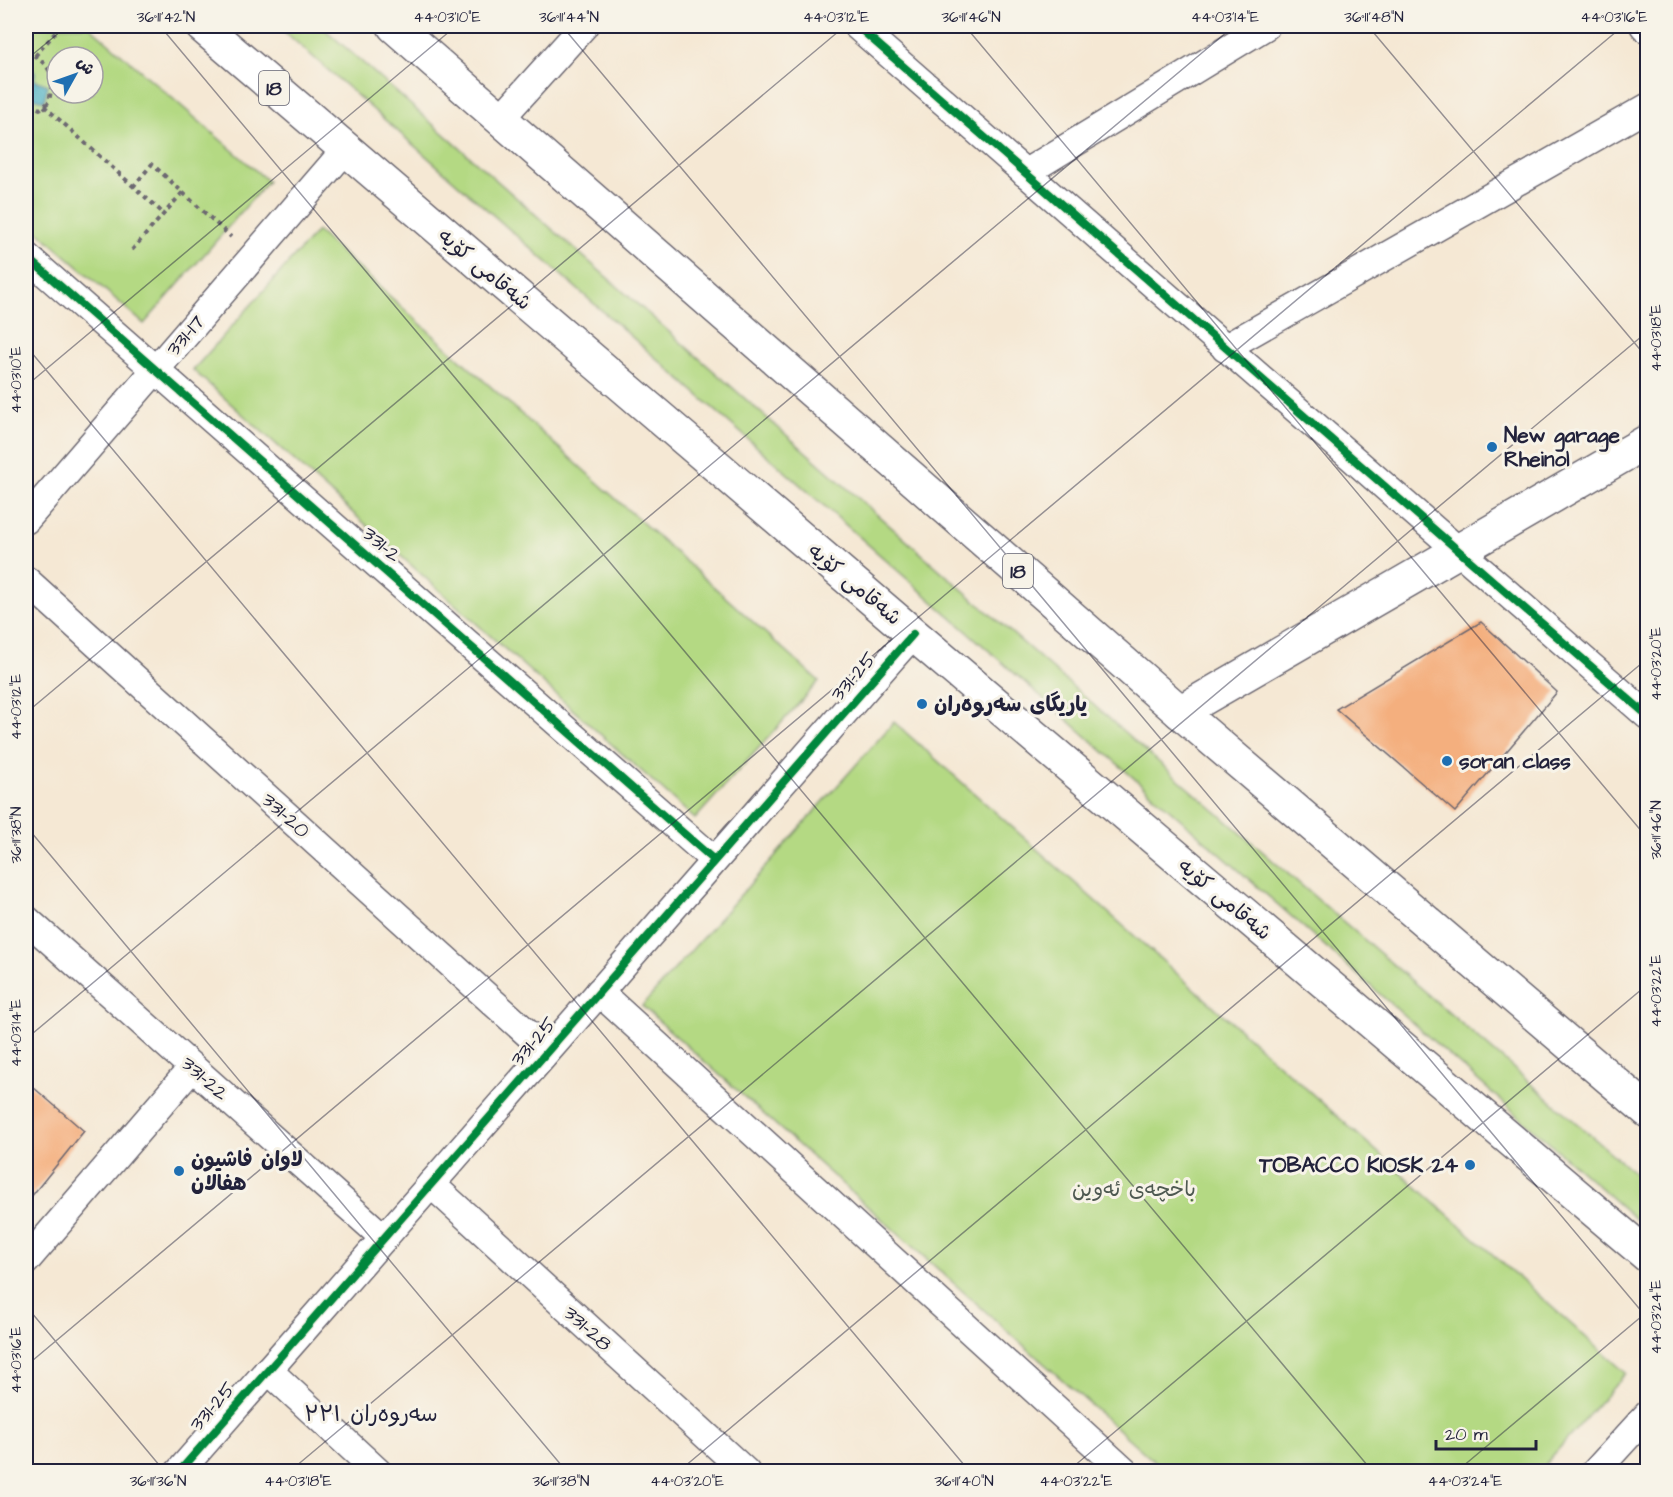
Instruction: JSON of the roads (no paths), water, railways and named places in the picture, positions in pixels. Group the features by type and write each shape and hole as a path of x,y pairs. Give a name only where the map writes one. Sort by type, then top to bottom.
{"main road":[{"name":"شەقامی کۆیە","path":"202,26 913,634 1647,1256"},
{"name":"18","path":"394,26 1180,712 1647,1111"},
{"path":"1180,712 1647,441"}],"street":[{"path":"501,118 584,26"},
{"path":"857,26 1457,553 1647,716"},
{"path":"1025,173 1263,26"},
{"path":"1644,26 1647,30"},
{"path":"1225,348 1647,107"},
{"name":"331-17","path":"26,520 345,150"},
{"name":"331-2","path":"26,256 714,860"},
{"name":"331-20","path":"26,580 547,1051"},
{"name":"331-25","path":"179,1472 913,634"},
{"name":"331-22","path":"26,919 384,1238"},
{"path":"599,992 1125,1472"},
{"path":"26,1261 192,1068"},
{"name":"331-28","path":"431,1184 746,1472"},
{"path":"268,1370 378,1472"},
{"path":"1595,1472 1647,1414"}],"water":[{"path":"26,63 35,73 34,80 45,84 45,97 44,101 26,96"}],"place":[{"name":"New garage Rheinol","path":"1492,447"},
{"name":"یاریگای سەروەران","path":"922,704"},
{"name":"soran class","path":"1447,761"},
{"name":"TOBACCO KIOSK 24","path":"1470,1165"},
{"name":"لاوان فاشيون هفالان","path":"179,1171"}],"district":[{"name":"سەروەران ٣٣١","path":"371,1413"}],"park label":[{"name":"باخچەی ئەوین","path":"1134,1189"}]}
